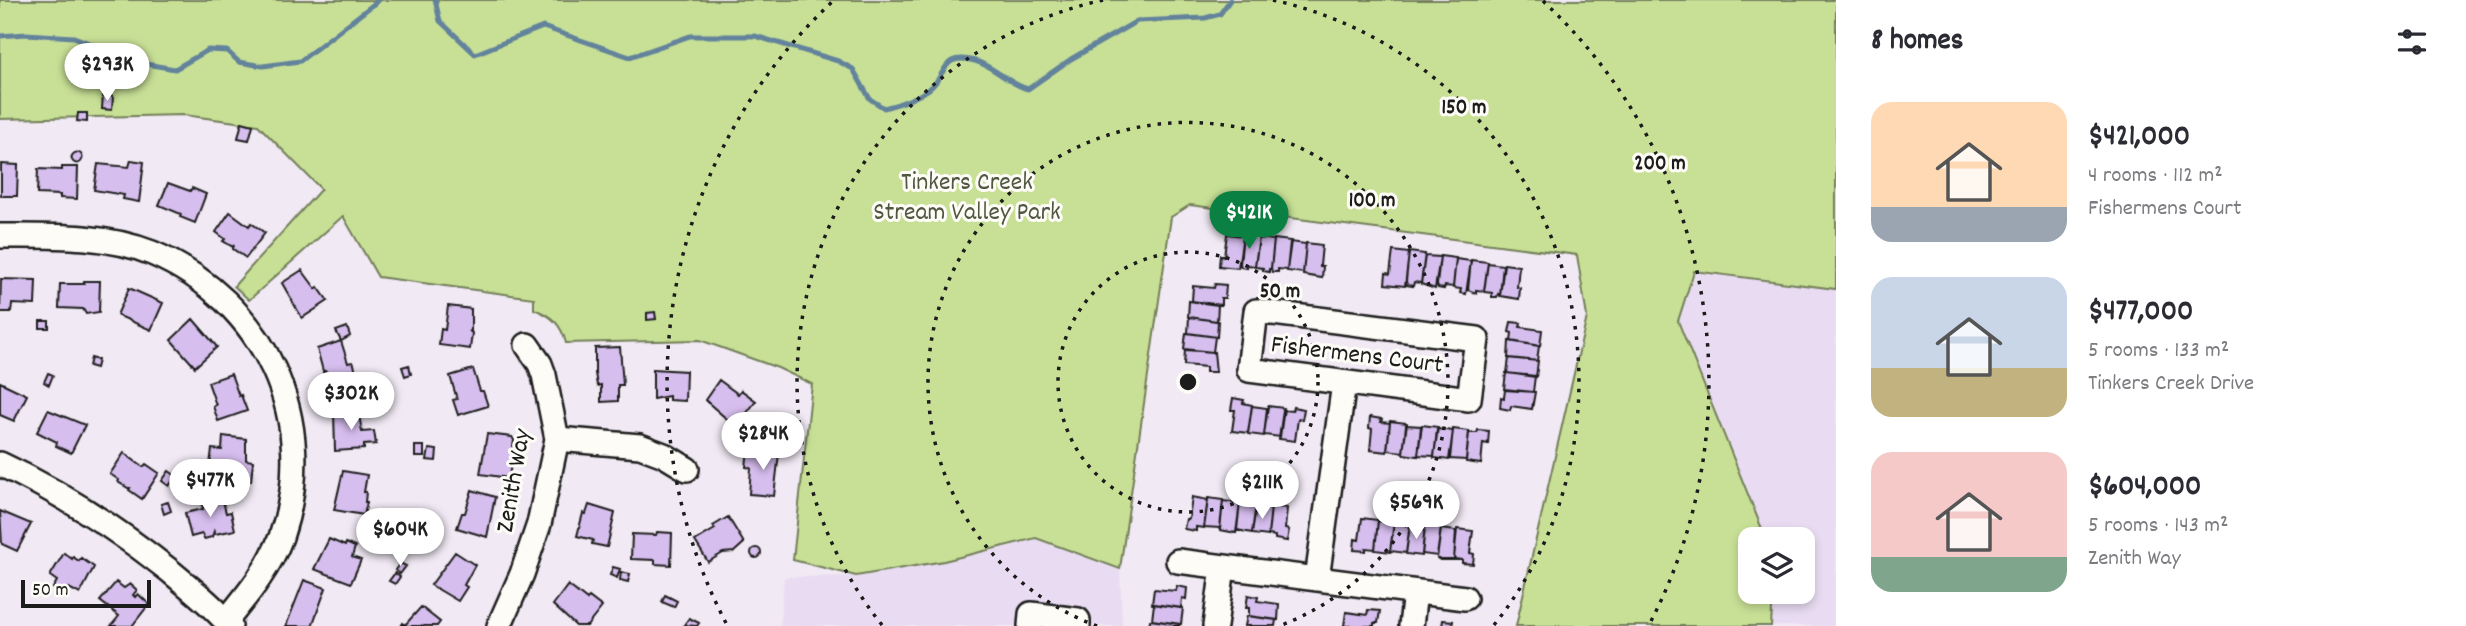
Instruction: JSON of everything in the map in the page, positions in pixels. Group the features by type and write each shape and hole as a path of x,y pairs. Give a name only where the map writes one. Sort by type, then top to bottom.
{"street":[{"path":"0,236 102,240 150,252 188,271 223,298 238,313 262,347 282,387 294,449 294,486 281,537 273,555 228,623 187,585 124,536 85,510 0,464"},
{"name":"Fishermens Court","path":"1256,311 1477,339 1469,399 1344,383 1249,370 1256,311"},
{"name":"Zenith Way","path":"499,626 522,574 539,524 557,439 544,375 527,345"},
{"path":"1317,579 1344,383"},
{"path":"557,439 640,446 664,455 687,469"},
{"path":"1178,561 1465,598"},
{"path":"1214,626 1223,567"},
{"path":"1411,626 1415,592"},
{"path":"1030,626 1031,614 1079,620 1078,626"}],"shaded area":[{"path":"1836,129 1836,626 1771,626 1772,604 1815,604 1815,527 1761,527 1678,321 1722,185"},
{"path":"1036,538 1120,569 1122,626 780,626 784,577 856,576 944,561"}],"green space":[{"name":"Tinkers Creek Stream Valley Park","path":"0,0 1836,0 1836,289 1694,271 1678,321 1761,527 1738,527 1738,604 1772,604 1771,626 1516,626 1587,317 1577,255 1190,205 1171,217 1120,569 1036,538 944,561 856,576 793,560 812,384 778,368 700,340 566,343 555,322 534,309 534,298 378,277 343,216 249,300 234,286 321,189 258,125 184,115 0,119"}],"building":[{"path":"103,95 113,96 112,110 102,109"},
{"path":"78,113 87,113 87,122 77,121"},
{"path":"242,122 253,125 249,140 238,138"},
{"path":"77,153 81,154 81,162 77,163 73,162 72,158 73,154"},
{"path":"131,160 144,162 139,202 123,199 124,195 94,190 98,164 129,167"},
{"path":"1,164 18,165 17,196 1,196"},
{"path":"62,167 78,167 77,199 37,194 38,169 62,170"},
{"path":"168,183 206,194 195,223 159,205"},
{"path":"230,212 249,226 251,223 265,233 246,258 233,249 234,245 233,247 223,241 225,239 216,232"},
{"path":"1227,234 1243,236 1238,268 1219,266 1220,255 1224,256"},
{"path":"1243,235 1259,236 1255,266 1247,265 1247,268 1241,267 1240,264"},
{"path":"1259,238 1274,240 1269,272 1255,267"},
{"path":"1274,239 1291,241 1287,270 1278,269 1278,272 1272,272"},
{"path":"1290,242 1306,244 1303,273 1287,271"},
{"path":"1306,243 1322,245 1322,278 1303,275"},
{"path":"1393,251 1409,253 1405,286 1385,284 1386,273 1390,274"},
{"path":"1409,252 1425,254 1421,283 1414,282 1413,286 1407,285 1406,281"},
{"path":"1425,256 1440,257 1435,289 1421,284"},
{"path":"1440,256 1456,258 1453,287 1438,288"},
{"path":"1456,259 1471,261 1466,294 1460,293 1461,289 1453,288"},
{"path":"1471,260 1488,262 1484,291 1476,290 1476,293 1468,290"},
{"path":"1488,263 1503,265 1500,295 1497,297 1484,292"},
{"path":"1504,264 1519,266 1519,299 1500,296"},
{"path":"302,270 328,301 302,318 282,283"},
{"path":"1,279 36,280 35,305 12,304 11,312 0,312"},
{"path":"84,281 100,281 99,312 86,314 83,309 59,308 60,284 84,284"},
{"path":"1215,284 1226,285 1225,298 1221,298 1221,305 1192,301 1193,286 1214,288"},
{"path":"129,288 163,303 151,330 117,315"},
{"path":"1189,301 1218,305 1217,321 1188,317"},
{"path":"448,306 471,309 470,349 439,345 441,329 445,330"},
{"path":"655,312 656,319 647,320 647,313"},
{"path":"1189,317 1218,321 1217,337 1188,333"},
{"path":"193,319 217,347 195,367 171,340"},
{"path":"40,321 49,321 49,328 40,328"},
{"path":"1511,322 1521,323 1520,327 1542,330 1540,346 1511,341"},
{"path":"347,327 350,336 341,341 336,331"},
{"path":"1186,333 1217,337 1213,352 1184,349"},
{"path":"341,341 348,363 354,364 357,378 328,388 317,349"},
{"path":"1509,341 1539,346 1537,361 1508,358"},
{"path":"620,347 623,385 618,385 618,401 601,402 601,385 597,386 595,373 595,348"},
{"path":"1185,350 1214,352 1216,372 1206,372 1206,367 1184,365"},
{"path":"91,358 98,360 96,368 89,366"},
{"path":"1509,358 1538,361 1536,377 1507,373"},
{"path":"409,365 411,374 405,376 402,367"},
{"path":"473,369 488,406 458,415 453,400 457,399 450,376"},
{"path":"653,369 686,371 685,401 669,400 669,396 653,399"},
{"path":"48,373 53,375 49,385 44,382"},
{"path":"1506,373 1535,376 1533,392 1504,389"},
{"path":"231,374 247,411 218,421 208,382"},
{"path":"719,380 738,394 741,390 756,401 736,427 705,400"},
{"path":"0,382 27,395 14,421 0,415"},
{"path":"1505,390 1535,392 1532,409 1511,406 1510,410 1500,408"},
{"path":"1233,398 1252,405 1248,433 1232,431 1235,410 1231,410"},
{"path":"1252,406 1267,408 1264,436 1248,434"},
{"path":"1268,406 1284,408 1280,437 1264,435"},
{"path":"1293,407 1304,409 1302,420 1298,419 1295,441 1279,439 1283,410 1292,411"},
{"path":"358,409 362,432 374,431 376,444 364,445 364,449 335,451 334,411"},
{"path":"48,410 85,425 71,453 37,432"},
{"path":"1370,417 1390,423 1387,452 1370,450"},
{"path":"1390,421 1407,423 1403,452 1387,450"},
{"path":"1406,425 1421,426 1418,456 1403,454"},
{"path":"1422,425 1438,427 1434,456 1418,455"},
{"path":"1437,429 1453,431 1449,460 1434,458"},
{"path":"1453,429 1469,431 1466,460 1450,459"},
{"path":"1478,430 1489,431 1488,444 1483,443 1481,464 1466,462 1469,433 1477,433"},
{"path":"487,434 512,437 514,440 509,478 480,474"},
{"path":"223,436 246,439 246,460 253,461 251,481 217,477 218,466 210,465 212,449 222,450"},
{"path":"415,446 424,446 424,457 415,457"},
{"path":"429,449 437,450 436,461 427,460"},
{"path":"748,450 779,453 774,496 749,494 751,468 746,467"},
{"path":"124,453 143,467 146,464 159,473 142,499 110,474"},
{"path":"169,471 176,476 169,486 162,481"},
{"path":"343,471 367,475 364,515 334,510"},
{"path":"472,490 495,497 487,537 457,528"},
{"path":"209,491 212,504 223,501 226,513 231,512 235,530 215,534 214,531 212,537 204,539 202,534 191,537 185,513 203,509 199,493"},
{"path":"1192,497 1208,500 1204,528 1196,527 1196,531 1184,529 1186,519 1189,519"},
{"path":"1208,498 1223,500 1220,528 1204,527"},
{"path":"1223,501 1240,503 1236,533 1220,530"},
{"path":"168,502 171,511 164,514 161,504"},
{"path":"1240,502 1256,504 1252,533 1237,530"},
{"path":"589,505 615,513 607,547 592,544 593,540 577,536 583,513 586,514"},
{"path":"1256,506 1271,507 1268,536 1252,534"},
{"path":"1271,506 1287,508 1287,541 1268,535"},
{"path":"0,511 31,524 17,551 2,544"},
{"path":"728,517 744,543 734,552 723,553 708,562 695,541"},
{"path":"1362,518 1378,520 1375,549 1354,550 1355,539 1359,540"},
{"path":"1378,521 1394,523 1390,552 1375,550"},
{"path":"1394,522 1410,524 1406,553 1390,551"},
{"path":"1410,525 1425,527 1422,556 1406,554"},
{"path":"1425,525 1441,527 1437,556 1422,554"},
{"path":"1441,529 1456,531 1454,560 1437,558"},
{"path":"1457,529 1473,531 1470,553 1474,554 1473,564 1454,559"},
{"path":"657,532 672,533 671,565 655,564 655,560 631,559 632,534 656,535"},
{"path":"397,533 405,535 404,542 395,540"},
{"path":"329,539 355,547 352,557 361,560 351,583 314,569"},
{"path":"756,548 760,549 760,557 756,558 752,557 751,553 752,549"},
{"path":"455,552 475,565 464,585 467,587 458,601 431,585"},
{"path":"64,553 72,559 73,557 79,561 81,558 94,567 80,594 69,588 64,595 53,588 57,581 50,576"},
{"path":"400,563 406,566 400,574 395,570"},
{"path":"613,567 620,569 617,578 610,575"},
{"path":"621,572 630,574 628,582 620,580"},
{"path":"395,573 400,577 395,584 389,581"},
{"path":"304,580 326,588 312,626 286,626"},
{"path":"116,582 124,588 130,584 137,590 133,595 135,597 138,594 149,604 132,626 111,626 119,616 100,601"},
{"path":"568,585 587,600 589,597 602,607 587,626 576,626 553,605"},
{"path":"1177,586 1187,588 1186,599 1182,598 1181,608 1152,604 1154,589 1176,591"},
{"path":"665,595 677,601 674,607 662,602"},
{"path":"1248,595 1258,597 1257,601 1279,604 1278,620 1249,616 1249,608 1246,608"},
{"path":"1154,604 1183,608 1181,624 1152,620"},
{"path":"421,607 440,622 437,626 401,626 403,623 405,625"},
{"path":"1368,610 1380,611 1378,623 1374,623 1374,626 1344,626 1346,612 1367,615"},
{"path":"1247,616 1276,620 1275,626 1245,626"},
{"path":"689,618 699,623 697,626 684,625"},
{"path":"1150,620 1179,624 1179,626 1149,626"},
{"path":"1443,620 1453,621 1452,626 1442,626"}],"waterway":[{"path":"0,36 26,34 74,37 140,63 175,69 208,50 227,51 239,62 263,66 300,61 379,0"},
{"path":"435,0 440,21 475,54 543,27 630,57 690,36 755,36 838,61 853,69 870,99 884,108 907,101 929,89 946,66 956,60 982,63 1028,89 1071,59 1137,21 1205,18 1220,14 1230,0"}]}
